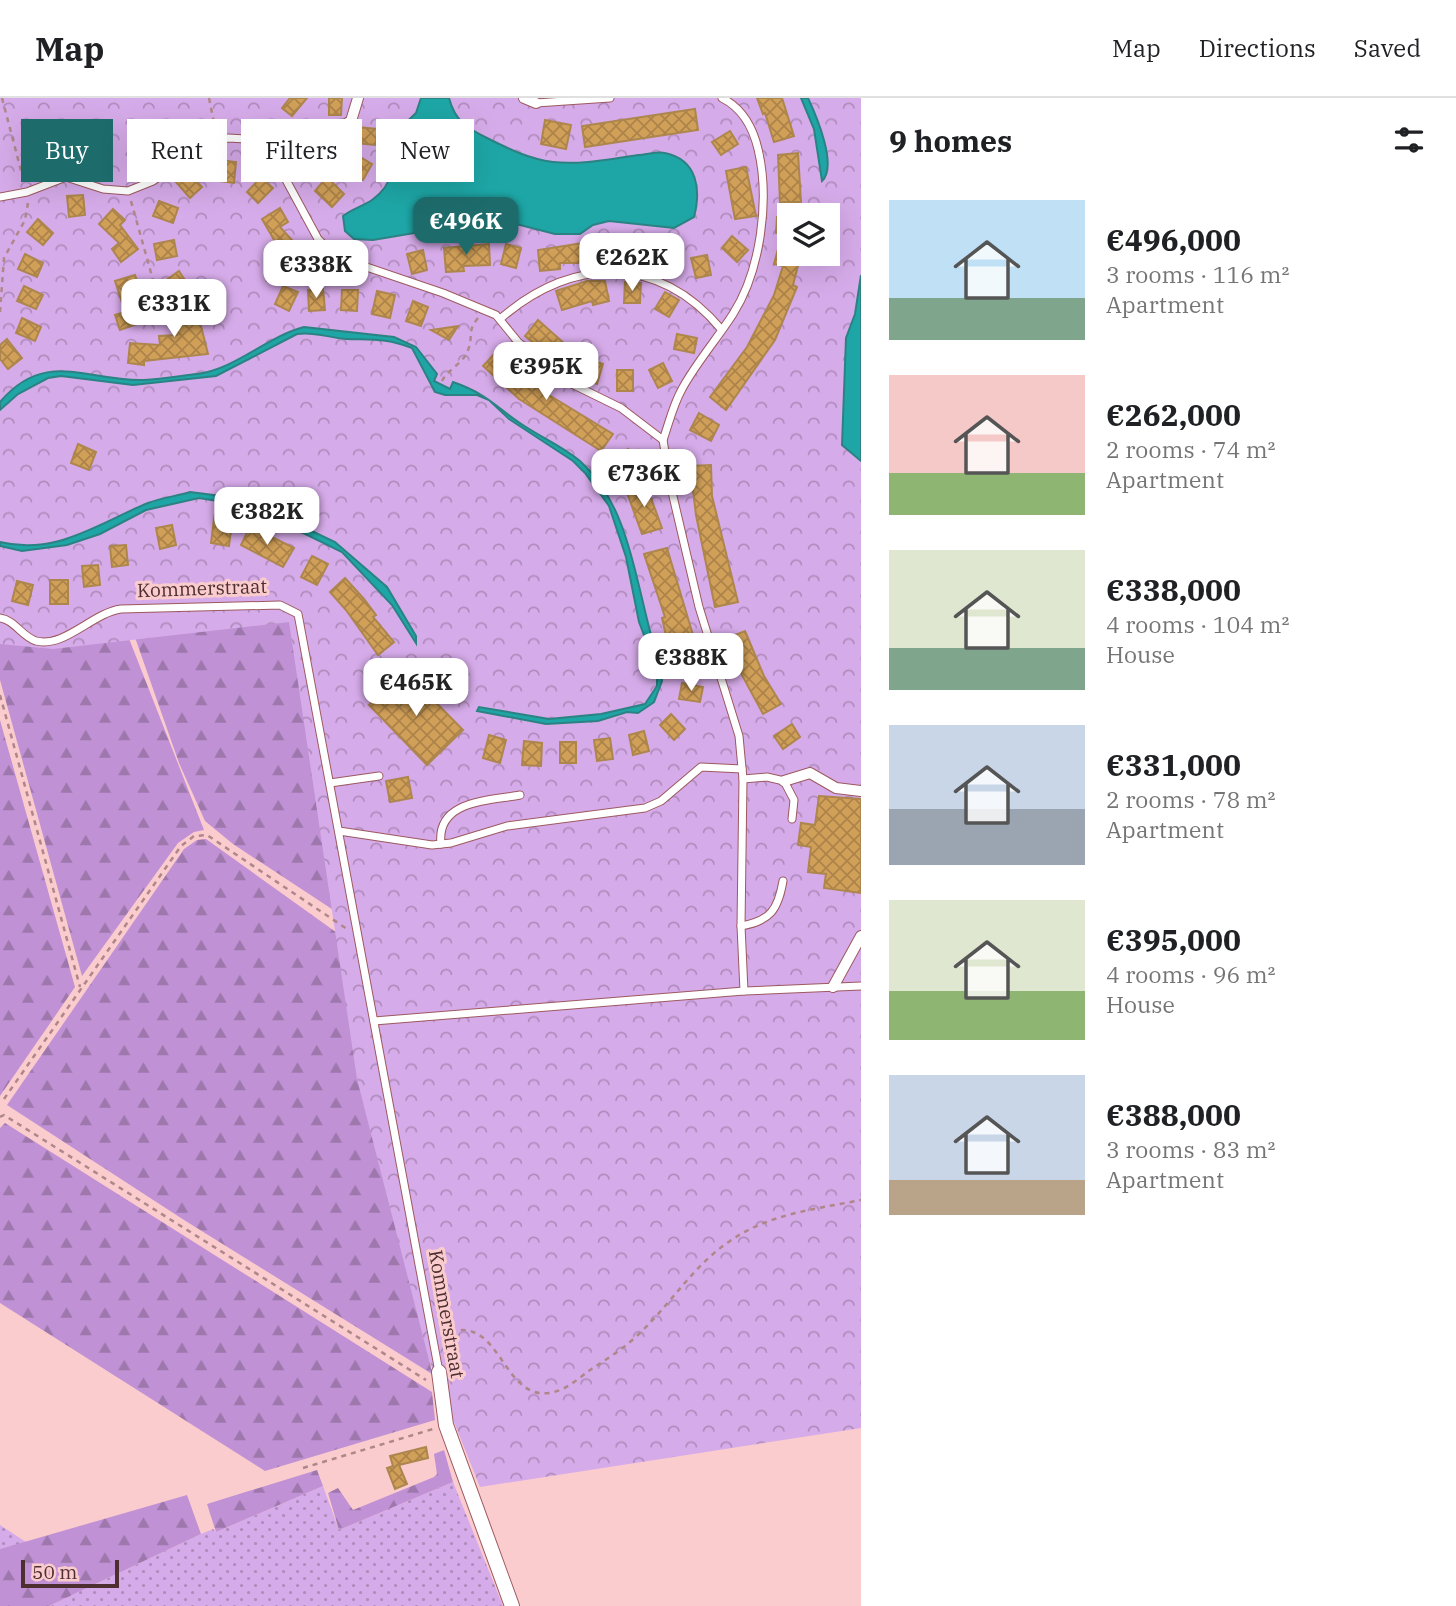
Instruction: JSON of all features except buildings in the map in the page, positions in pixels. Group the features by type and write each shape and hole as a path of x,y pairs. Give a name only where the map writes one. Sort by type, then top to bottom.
{"street":[{"path":"352,119 358,98"},
{"path":"524,98 536,103"},
{"path":"784,781 810,773 836,788 861,791"},
{"path":"834,987 861,936"},
{"name":"Kommerstraat","path":"439,1372 446,1425 512,1606"}],"lane":[{"path":"536,103 610,98"},
{"path":"722,98 741,112 755,139 764,206 762,225 746,286 733,313 682,388 663,440 672,492 699,607 735,714 743,779 741,926 744,991"},
{"path":"0,197 27,192 66,177 103,188 128,191 150,182"},
{"path":"287,182 318,239 337,257 485,310 500,319 518,342 570,383 621,408 663,440"},
{"path":"500,319 526,296 568,279 598,274 634,275 657,279 688,295 721,329"},
{"name":"Kommerstraat","path":"0,618 12,623 23,635 37,641 50,641 113,610 287,606 298,614 302,623 439,1372"},
{"path":"339,831 423,844 441,844 507,826 645,808 661,801 702,767 742,769"},
{"path":"330,783 379,776"},
{"path":"743,779 767,777 784,781 794,800 792,819"},
{"path":"441,844 439,832 443,820 460,807 520,795"},
{"path":"741,926 758,923 772,915 780,900 783,881"},
{"path":"374,1021 744,991 861,986"}],"path":[{"path":"0,312 4,258 25,219 27,192 2,98"},
{"path":"209,98 213,119"},
{"path":"128,191 158,298"},
{"path":"442,382 453,366 465,357 469,348 470,328 485,310"},
{"path":"0,695 80,987"},
{"path":"4,1099 181,846 194,836 207,835 358,936"},
{"path":"0,1117 4,1115 441,1389"},
{"path":"432,1334 473,1331 487,1342 515,1379 532,1391 551,1393 563,1389 608,1359 640,1332 699,1266 730,1241 758,1225 792,1214 861,1200"},
{"path":"303,1468 446,1425"}],"green space":[{"path":"0,98 861,98 861,1428 480,1487 429,1360 357,1079 289,622 53,649 0,644"},
{"path":"119,613 204,830 194,832 178,843 82,976 0,680 0,622"},
{"path":"289,614 350,921 233,844 205,821 179,763 131,626"},
{"path":"0,720 75,987 0,1096"},
{"path":"206,839 354,945 432,1374 184,1220 7,1105 184,849 197,840"},
{"path":"5,1123 432,1392 435,1420 265,1471 0,1303 0,1128"},
{"path":"444,1450 453,1482 339,1530 328,1493 338,1488 353,1510 434,1477 437,1474 434,1454"},
{"path":"317,1470 323,1486 216,1532 207,1504"},
{"path":"453,1482 503,1606 49,1606 201,1534 213,1529 216,1532 323,1486 339,1530"},
{"path":"187,1495 201,1534 49,1606 0,1606 0,1549"},
{"path":"0,1525 26,1542 0,1549"}],"water":[{"path":"421,98 449,98 459,119 410,119 416,113"},
{"path":"801,98 808,98 824,140 828,164 822,181 814,129"},
{"path":"474,132 511,150 544,161 585,162 665,153 676,157 691,169 697,197 694,217 674,228 609,221 593,225 580,234 555,234 497,219 373,240 354,239 345,231 343,216 372,200 388,182 474,182"},
{"path":"861,275 861,461 842,445 846,338 855,314"},
{"path":"304,327 394,337 416,347 437,374 434,381 450,389 453,382 489,400 477,395 445,395 435,392 412,348 387,341 303,333 216,376 133,385 61,376 48,378 18,394 0,410 0,402 17,386 34,376 68,372 144,380 197,374 225,366"},
{"path":"489,400 580,461 598,481 612,504 632,556 660,664 662,681 654,702 638,713 627,712 598,721 546,724 477,711 479,707 549,719 601,714 645,704 657,686 657,669 639,622 626,557 609,506 573,461 509,419"},
{"path":"190,492 245,499 335,542 387,587 416,636 416,643 392,605 342,552 248,506 199,498 146,510 100,534 67,545 22,551 0,546 0,542 40,545 59,541 148,503"}]}
